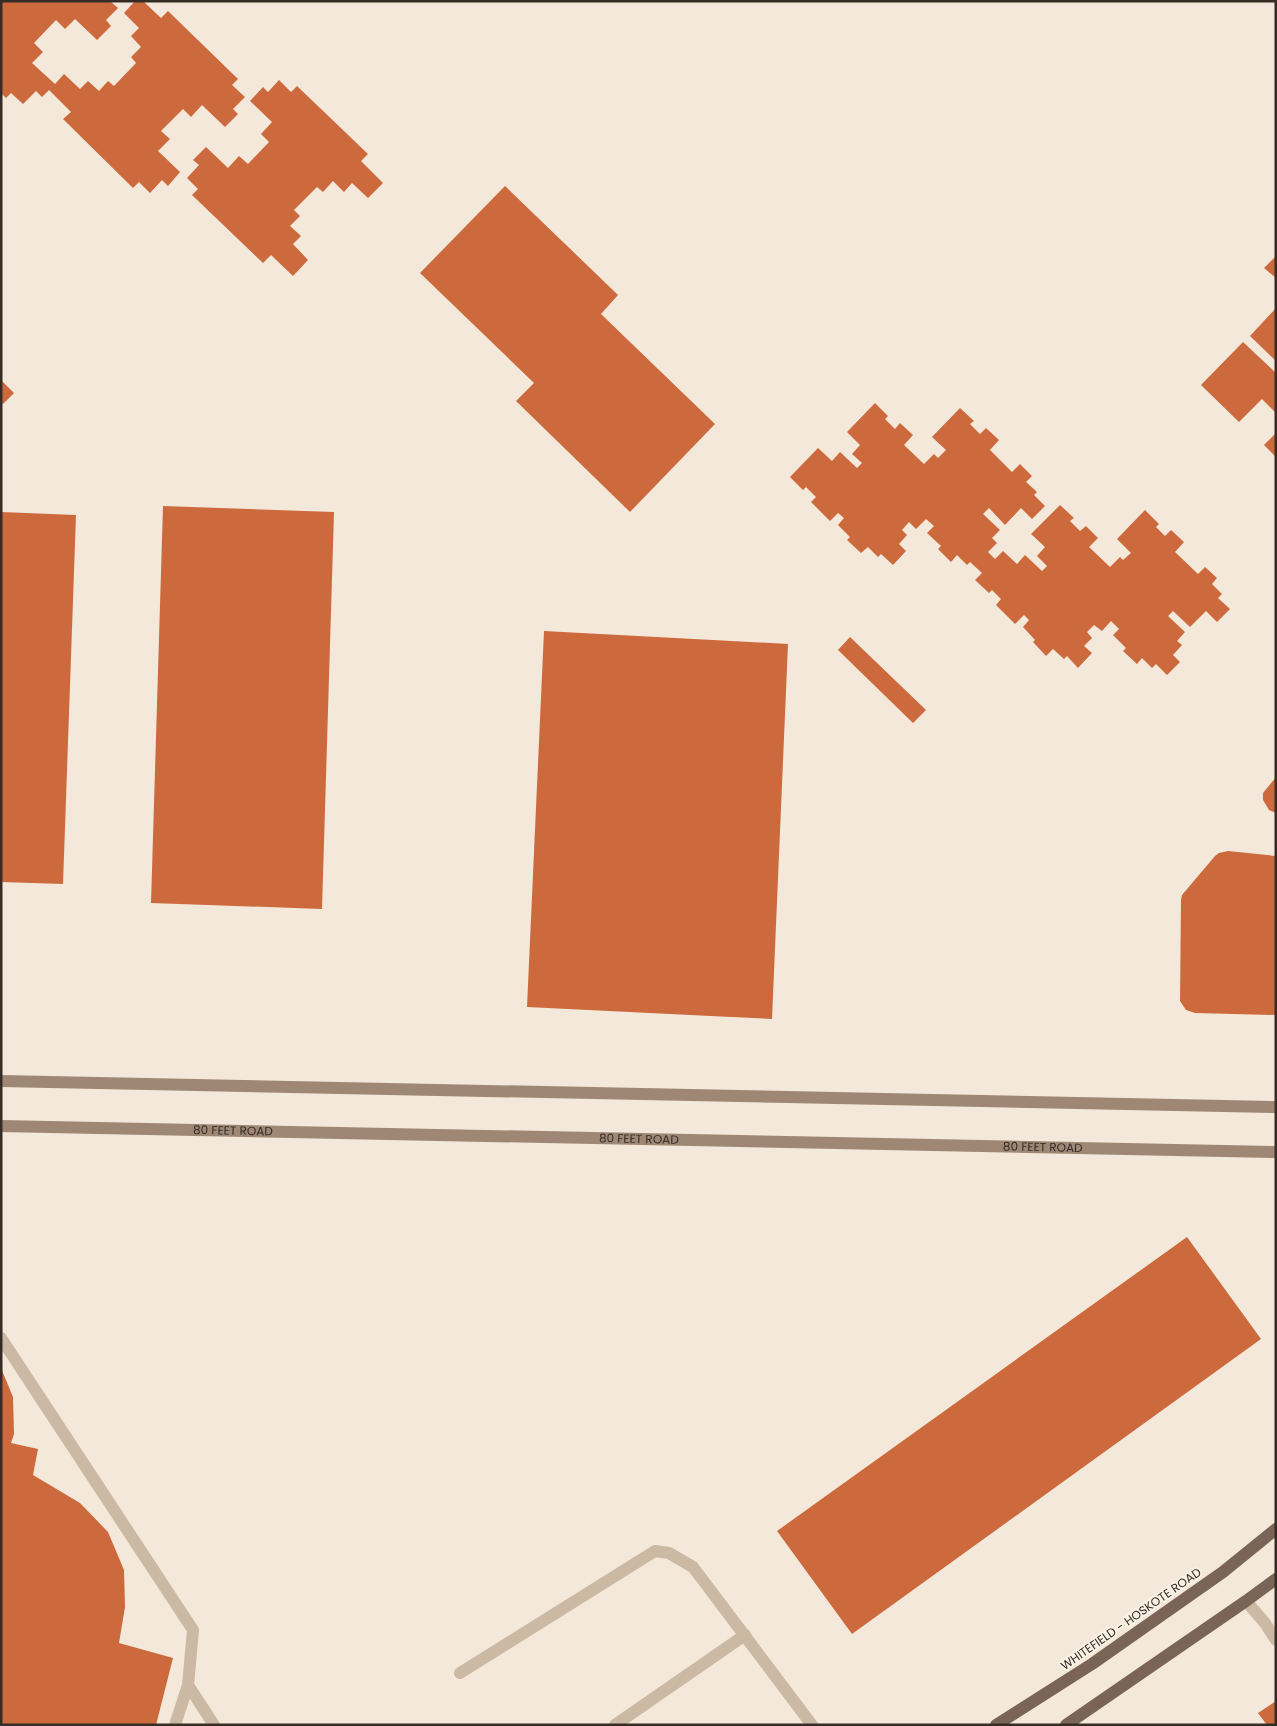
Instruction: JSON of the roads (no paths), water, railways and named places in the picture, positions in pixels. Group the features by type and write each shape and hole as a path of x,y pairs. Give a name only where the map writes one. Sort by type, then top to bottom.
{"main road":[{"name":"WHITEFIELD - HOSKOTE ROAD","path":"996,1725 1092,1664 1223,1572 1276,1529"},
{"path":"1066,1725 1276,1579"}],"street":[{"path":"1,1081 1276,1107"},
{"name":"80 FEET ROAD","path":"1,1126 1276,1152"}],"lane":[{"path":"1,1338 193,1630 188,1686 175,1725"},
{"path":"460,1674 655,1551 669,1553 693,1567 812,1725"},
{"path":"1246,1601 1265,1623 1276,1640"},
{"path":"615,1725 745,1635"},
{"path":"188,1686 214,1725"}]}
